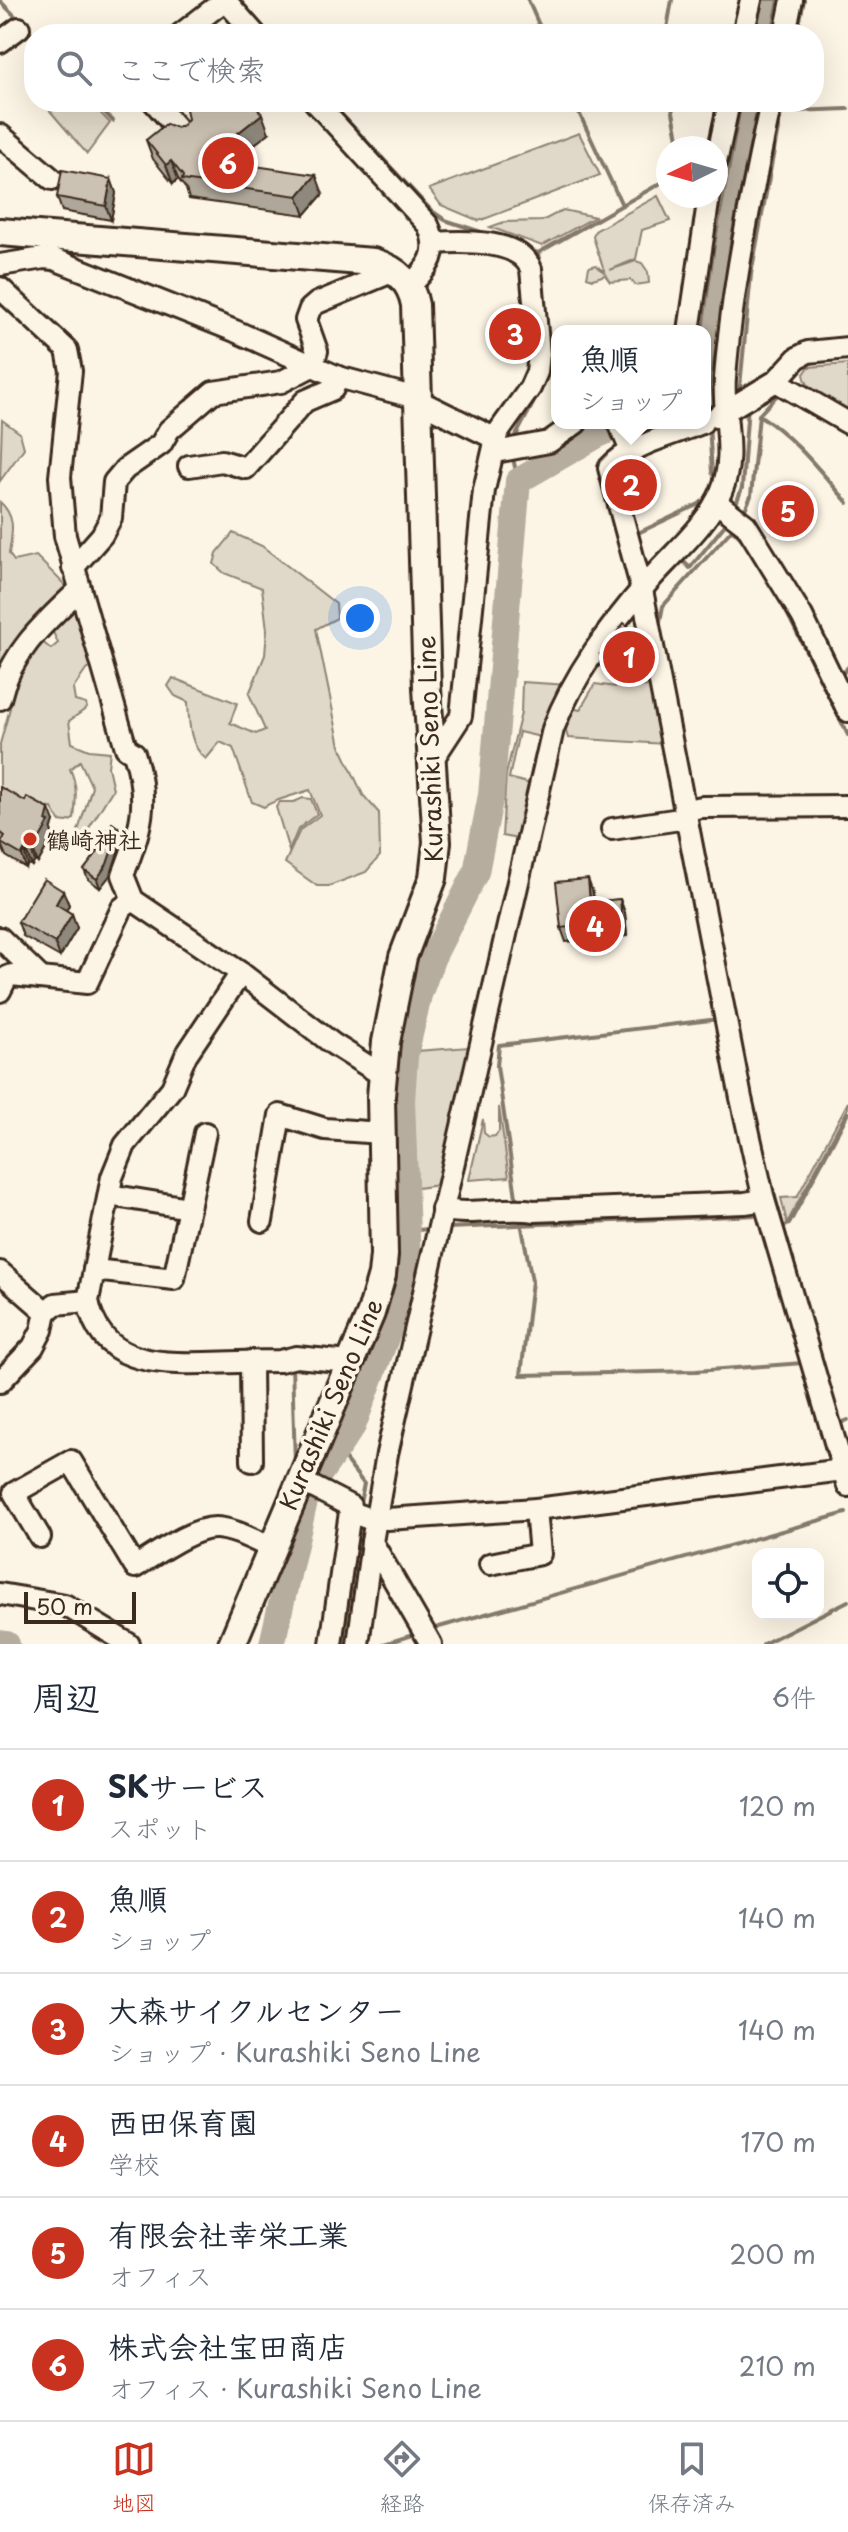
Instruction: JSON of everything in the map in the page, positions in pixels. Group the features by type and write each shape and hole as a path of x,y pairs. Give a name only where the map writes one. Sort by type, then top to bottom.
{"main road":[{"path":"0,232 364,261 380,264 402,278"},
{"name":"Kurashiki Seno Line","path":"232,1644 270,1547 309,1485 382,1275 382,1075 403,957 433,878 437,842 431,762 416,315 402,278"}],"street":[{"path":"194,24 225,0 246,24"},
{"path":"745,24 751,0"},
{"path":"787,24 792,0"},
{"path":"0,42 19,28"},
{"path":"163,112 182,134"},
{"path":"73,568 102,535 111,518 114,482 125,469 161,444 169,430 213,392 281,382 312,366 317,351 306,320 310,309 317,303 402,278 429,263 435,243 428,225 324,112"},
{"path":"722,136 727,112"},
{"path":"331,1644 387,1454 446,1210 553,729 563,701 576,679 647,583 718,503 725,482 728,430 720,414 741,254 769,112"},
{"path":"0,135 52,179"},
{"path":"690,325 707,208"},
{"path":"431,762 461,716 484,490 499,429 535,380 547,355 528,262 513,252 480,242 435,243"},
{"path":"0,265 54,259 235,331 338,377 409,396 495,445 549,442 567,429"},
{"path":"0,288 67,350 71,371 60,477 65,536 126,748 134,753 143,781 141,830 123,875 133,900 241,973 333,1044 382,1075"},
{"path":"720,414 782,384 797,358 808,352 846,348"},
{"path":"189,466 222,461 246,468 305,401 333,389 338,377"},
{"path":"782,384 848,423"},
{"path":"309,1485 369,1517 536,1509 846,1478 840,1434 764,1200 686,814 647,583 609,468 617,458 624,436 655,429"},
{"path":"718,503 746,525 802,616 848,711"},
{"path":"0,699 5,676 40,626 79,590"},
{"path":"612,829 686,814 702,807 848,806"},
{"path":"0,991 7,977 12,975 87,983 122,908 133,900"},
{"path":"0,938 41,978"},
{"path":"241,973 186,1055 172,1088 125,1145 112,1177 88,1301 91,1318 96,1328 129,1354 159,1364 280,1361 296,1357 350,1362"},
{"path":"262,1221 280,1115 325,1129 381,1133"},
{"path":"94,1270 174,1279 205,1133"},
{"path":"109,1195 189,1208"},
{"path":"446,1210 652,1207 764,1200"},
{"path":"0,1272 46,1312"},
{"path":"0,1382 33,1347 42,1330 46,1312 55,1304 88,1301"},
{"path":"251,1361 252,1461"},
{"path":"40,1537 14,1493 71,1461 135,1567 198,1532 214,1528 237,1533 270,1547"},
{"path":"490,1564 540,1554 536,1509"},
{"path":"369,1517 376,1550 426,1635"},
{"path":"358,1644 376,1550"},
{"path":"0,1594 65,1605 129,1644"}],"shaded area":[{"path":"762,0 778,0 773,24 757,24"},
{"path":"51,112 100,112 110,123 87,154"},
{"path":"734,112 739,112 728,168 728,144"},
{"path":"740,112 756,112 731,237 711,378 711,325 704,325 722,208 728,208 728,176"},
{"path":"757,112 762,112 713,407 711,385 733,235"},
{"path":"579,133 600,175 479,221 441,205 429,189"},
{"path":"656,197 656,208 664,208 670,221 642,230 636,259 610,270 636,261 642,263 648,272 649,283 636,285 630,280 610,282 605,275 593,279 587,277 589,267 596,265 605,273 593,237 595,231"},
{"path":"716,208 720,208 701,325 697,325"},
{"path":"563,210 595,217 542,246 490,227 504,222 542,221"},
{"path":"848,364 848,410 815,391 804,374 809,367"},
{"path":"2,420 20,433 24,448 0,481"},
{"path":"0,502 11,520 9,554 14,561 36,556 67,587 0,679"},
{"path":"233,533 262,546 336,604 337,618 316,629 340,746 363,795 379,813 380,856 366,872 329,886 317,886 285,863 300,830 320,815 310,790 264,807 252,802 233,748 220,742 206,759 200,754 193,741 188,702 175,696 168,686 173,678 237,703 230,723 256,734 265,730 249,694 265,655 267,630 262,588 224,573 214,564 217,553"},
{"path":"69,609 80,612 97,665 86,670 73,689 75,701 86,704 87,708 69,721 72,743 89,750 110,752 108,767 113,789 84,836 77,834 92,787 80,761 70,769 76,799 74,819 59,821 52,808 32,808 16,795 3,796 0,801 0,744 10,708 12,680 41,641 51,649 58,643 52,630"},
{"path":"522,682 568,685 545,738 519,732 509,778 534,785 518,839 502,836 506,774 521,713"},
{"path":"595,684 654,686 665,744 568,738 565,728 572,708 580,710"},
{"path":"311,799 317,814 298,829 289,851 276,807 280,802"},
{"path":"469,1047 438,1185 417,1188 413,1099 417,1051"},
{"path":"848,1102 848,1108 787,1223 781,1198 797,1197"},
{"path":"499,1107 509,1177 469,1180 483,1119 484,1133 489,1137 495,1136 499,1131"},
{"path":"359,1524 364,1529 356,1644 344,1644"}],"building":[{"path":"187,112 260,112 262,114 238,133 243,140 223,156 243,161 242,164 316,175 298,196 182,180 183,176 171,161 166,165 146,140 166,124 177,128 188,119"},
{"path":"62,170 111,179 106,206 57,197"},
{"path":"520,313 522,337 500,338 499,314"},
{"path":"633,458 640,488 628,491 621,461"},
{"path":"790,485 801,501 778,518 766,502"},
{"path":"624,623 634,631 639,657 632,666 624,660 618,668 600,654"},
{"path":"0,787 25,801 27,797 49,809 46,821 49,822 33,850 30,848 27,854 24,851 22,855 1,843 5,836 0,832"},
{"path":"112,823 119,828 107,864 97,879 84,870 99,850 95,848"},
{"path":"44,879 63,891 56,904 72,914 55,943 18,922"},
{"path":"588,879 590,902 620,899 622,921 561,928 556,882"}],"waterway":[{"path":"239,0 260,24"},
{"path":"528,0 539,24"},
{"path":"668,24 672,0"},
{"path":"799,24 804,0"},
{"path":"0,1 19,20"},
{"path":"824,110 848,109"},
{"path":"104,112 113,121"},
{"path":"339,112 432,211 445,220 487,234"},
{"path":"579,112 622,205"},
{"path":"673,112 678,136"},
{"path":"739,396 751,274 781,112"},
{"path":"538,253 656,186"},
{"path":"518,244 538,253 540,266"},
{"path":"791,381 803,366 818,360"},
{"path":"513,441 544,379"},
{"path":"743,514 751,496 759,415 782,390"},
{"path":"734,509 742,488 748,405"},
{"path":"759,415 796,445 848,503"},
{"path":"272,1644 307,1492 353,1426 399,1303 408,1262 402,1101 405,1056 419,995 432,959 476,872 491,795 518,481 612,429"},
{"path":"709,429 712,473 718,481"},
{"path":"513,458 518,481"},
{"path":"645,562 638,533 699,504 710,495"},
{"path":"681,559 690,568 728,521"},
{"path":"659,627 663,606 736,525"},
{"path":"733,530 745,542"},
{"path":"781,601 848,735"},
{"path":"844,672 848,667"},
{"path":"679,730 694,803"},
{"path":"697,816 737,1027"},
{"path":"517,1204 497,1066 499,1045 719,1019"},
{"path":"783,1227 789,1224 848,1113"},
{"path":"765,1161 808,1314"},
{"path":"447,1228 757,1215"},
{"path":"520,1217 532,1281 521,1375 696,1371 803,1363"},
{"path":"407,1231 429,1229 430,1226"},
{"path":"810,1323 844,1437"},
{"path":"292,1364 295,1463"},
{"path":"840,1423 848,1420"},
{"path":"337,1449 364,1484 359,1507"},
{"path":"432,1629 846,1513"},
{"path":"763,1644 848,1601"},
{"path":"384,1644 416,1634"},
{"path":"0,1643 7,1644"}],"place":[{"name":"株式会社宝田商店","path":"228,163"},
{"name":"大森サイクルセンター","path":"515,334"},
{"name":"魚順","path":"631,485"},
{"name":"有限会社幸栄工業","path":"788,511"},
{"name":"SKサービス","path":"629,657"},
{"name":"鶴崎神社","path":"30,839"},
{"name":"西田保育園","path":"595,926"}]}
